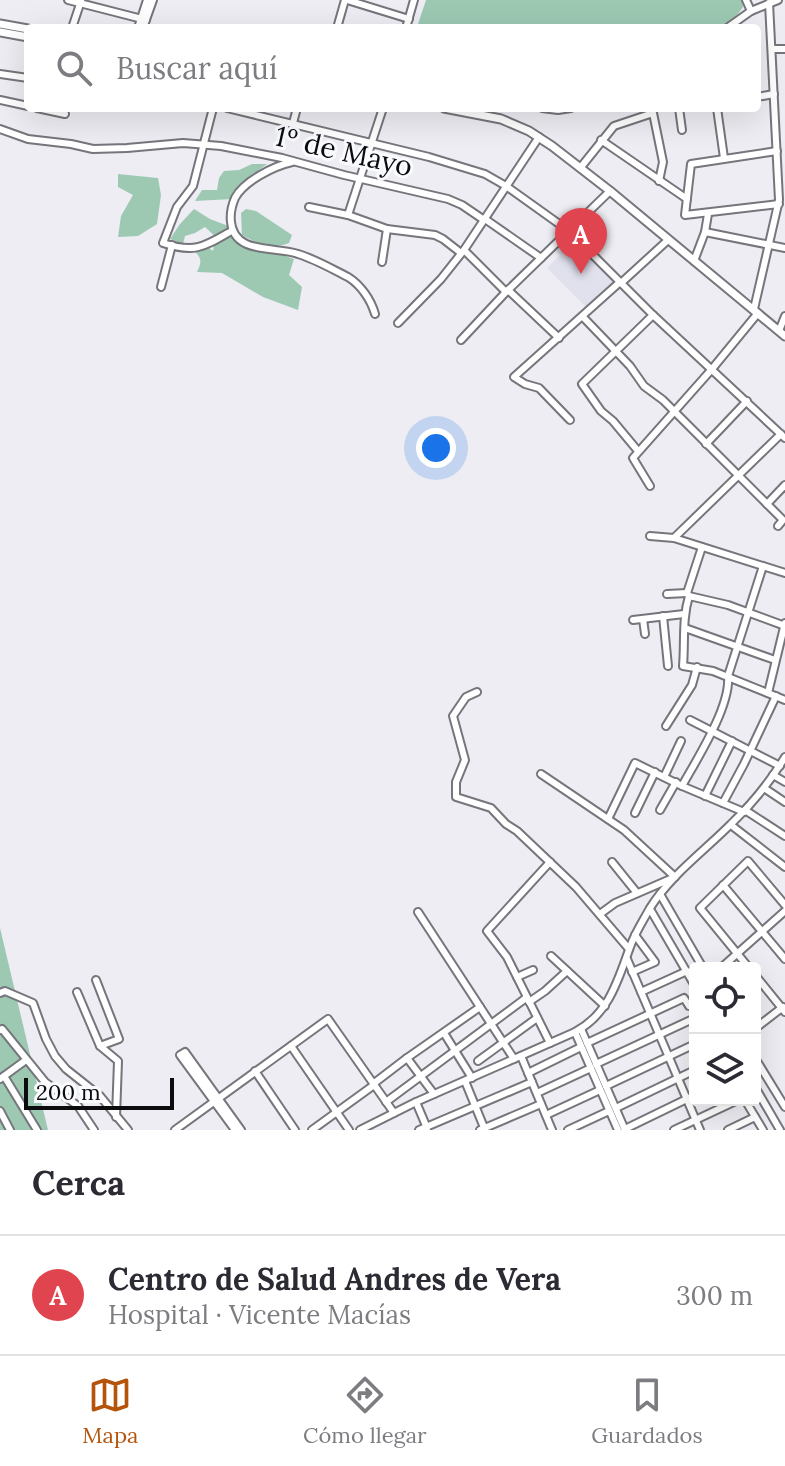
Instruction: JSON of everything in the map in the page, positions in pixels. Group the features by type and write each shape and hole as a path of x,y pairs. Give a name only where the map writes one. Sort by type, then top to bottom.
{"main road":[{"path":"0,24 24,28"},
{"path":"0,32 24,36"},
{"path":"465,112 501,119 539,137 581,167 782,334"}],"street":[{"path":"68,0 145,18"},
{"path":"142,24 152,0"},
{"path":"338,24 346,0 409,19"},
{"path":"407,24 414,0"},
{"path":"746,0 751,11"},
{"path":"650,486 633,458 712,369 756,311 781,202 772,49 773,1 733,24"},
{"path":"73,24 80,2"},
{"path":"772,49 785,49"},
{"path":"0,74 24,77"},
{"path":"761,96 774,94"},
{"path":"0,100 24,105"},
{"path":"56,112 65,114"},
{"path":"212,112 193,186 177,207 163,243 200,247 233,230"},
{"path":"245,112 469,168 506,186 569,231 653,315 783,436 674,538"},
{"path":"293,123 296,112"},
{"path":"348,215 382,112"},
{"path":"680,112 682,130"},
{"path":"718,112 724,158"},
{"path":"581,167 610,129 653,113 663,162 659,181"},
{"path":"776,126 785,127"},
{"name":"1º de Mayo","path":"0,129 28,139 93,149 183,143 221,146 295,162 448,199 462,205 541,258"},
{"path":"398,323 441,279 462,252 539,137"},
{"path":"601,140 687,199"},
{"path":"777,151 691,164 685,215 781,202"},
{"path":"295,162 267,171 239,193 232,210 233,230 243,242 263,249 302,255 354,280 366,294 375,314"},
{"path":"461,340 610,191"},
{"path":"309,207 348,215 387,229 435,235 443,239 462,252 559,338"},
{"path":"694,261 708,214"},
{"path":"382,262 387,229"},
{"path":"705,232 785,248"},
{"path":"570,420 539,388 514,377 668,240"},
{"path":"161,287 172,245"},
{"path":"638,451 601,411 582,384 653,315"},
{"path":"782,334 785,316"},
{"path":"583,317 644,386 783,520 778,526"},
{"path":"706,444 747,401"},
{"path":"767,504 785,485"},
{"path":"650,536 674,538 785,573"},
{"path":"702,547 684,614 683,666 728,676 785,700"},
{"path":"660,810 712,731 729,690 728,676 763,566"},
{"path":"667,594 688,594 785,625 775,660 772,695 750,751 723,803"},
{"path":"633,620 684,614"},
{"path":"663,616 668,666"},
{"path":"643,619 645,634"},
{"path":"685,628 775,660"},
{"path":"666,726 692,685 697,667"},
{"path":"477,692 466,697 453,716 465,760 456,782 456,797 491,808 576,887 629,949"},
{"path":"690,720 780,766"},
{"path":"664,777 681,741"},
{"path":"705,796 732,741"},
{"path":"364,1129 416,1102 578,1030 596,1017 616,987 635,935 660,894 745,811 785,757"},
{"path":"608,819 635,763 745,811 785,836"},
{"path":"635,813 655,772"},
{"path":"541,774 624,830 675,877"},
{"path":"773,775 785,782"},
{"path":"764,788 785,802"},
{"path":"731,825 785,867"},
{"path":"744,962 700,908 748,861 785,905"},
{"path":"550,862 487,931 507,957 550,1043"},
{"path":"612,862 637,893"},
{"path":"600,914 615,903 675,877"},
{"path":"723,885 785,959"},
{"path":"660,894 700,962"},
{"path":"650,909 689,975"},
{"path":"727,962 785,911"},
{"path":"418,912 504,1043 528,1073 551,1128 540,1130"},
{"path":"632,972 655,962 635,935"},
{"path":"551,956 605,1006"},
{"path":"627,959 700,1130"},
{"path":"517,977 533,970"},
{"path":"386,1102 527,1000 545,991 567,971"},
{"path":"641,992 687,971"},
{"path":"96,980 119,1039 100,1046"},
{"path":"761,982 784,1008 761,1024"},
{"path":"0,993 5,991 33,1003 55,1056 66,1069 100,1096 128,1130"},
{"path":"77,992 100,1046 118,1061 116,1117"},
{"path":"528,1073 684,998 689,1006"},
{"path":"312,1130 480,1007"},
{"path":"478,1061 537,1018"},
{"path":"175,1130 328,1019 394,1113"},
{"path":"537,1093 689,1021"},
{"path":"0,1030 45,1082 78,1106 94,1130"},
{"path":"578,1030 623,1130 687,1099"},
{"path":"444,1033 468,1080 483,1129 541,1104"},
{"path":"291,1046 349,1130"},
{"path":"546,1115 689,1047"},
{"path":"216,1100 185,1052 180,1055 238,1130"},
{"path":"407,1058 434,1094"},
{"path":"26,1060 2,1077 37,1130"},
{"path":"761,1068 785,1107"},
{"path":"255,1071 295,1130"},
{"path":"568,1130 689,1073"},
{"path":"416,1102 424,1129 532,1082"},
{"path":"761,1097 780,1130"},
{"path":"674,1130 725,1106"},
{"path":"749,1106 763,1130"},
{"path":"0,1111 10,1130"},
{"path":"728,1130 755,1117"}],"shaded area":[{"path":"569,236 614,281 586,307 547,268 560,255 555,250"}],"green space":[{"path":"426,0 742,0 743,7 726,24 418,24"},
{"path":"252,164 267,164 241,183 232,199 195,201 202,190 217,190 224,171 239,170"},
{"path":"118,174 158,178 161,195 157,224 138,236 118,237 121,216 133,195 118,187"},
{"path":"194,209 231,227 218,239 205,227 185,236 183,244 170,239"},
{"path":"246,209 256,211 292,235 289,243 265,245 242,235 241,213"},
{"path":"228,236 294,259 289,275 302,287 298,310 263,297 222,273 197,272 200,259 191,248 203,243 213,251 214,245"},
{"path":"0,928 48,1130 0,1130"}],"place":[{"name":"Centro de Salud Andres de Vera","path":"581,274"}]}
